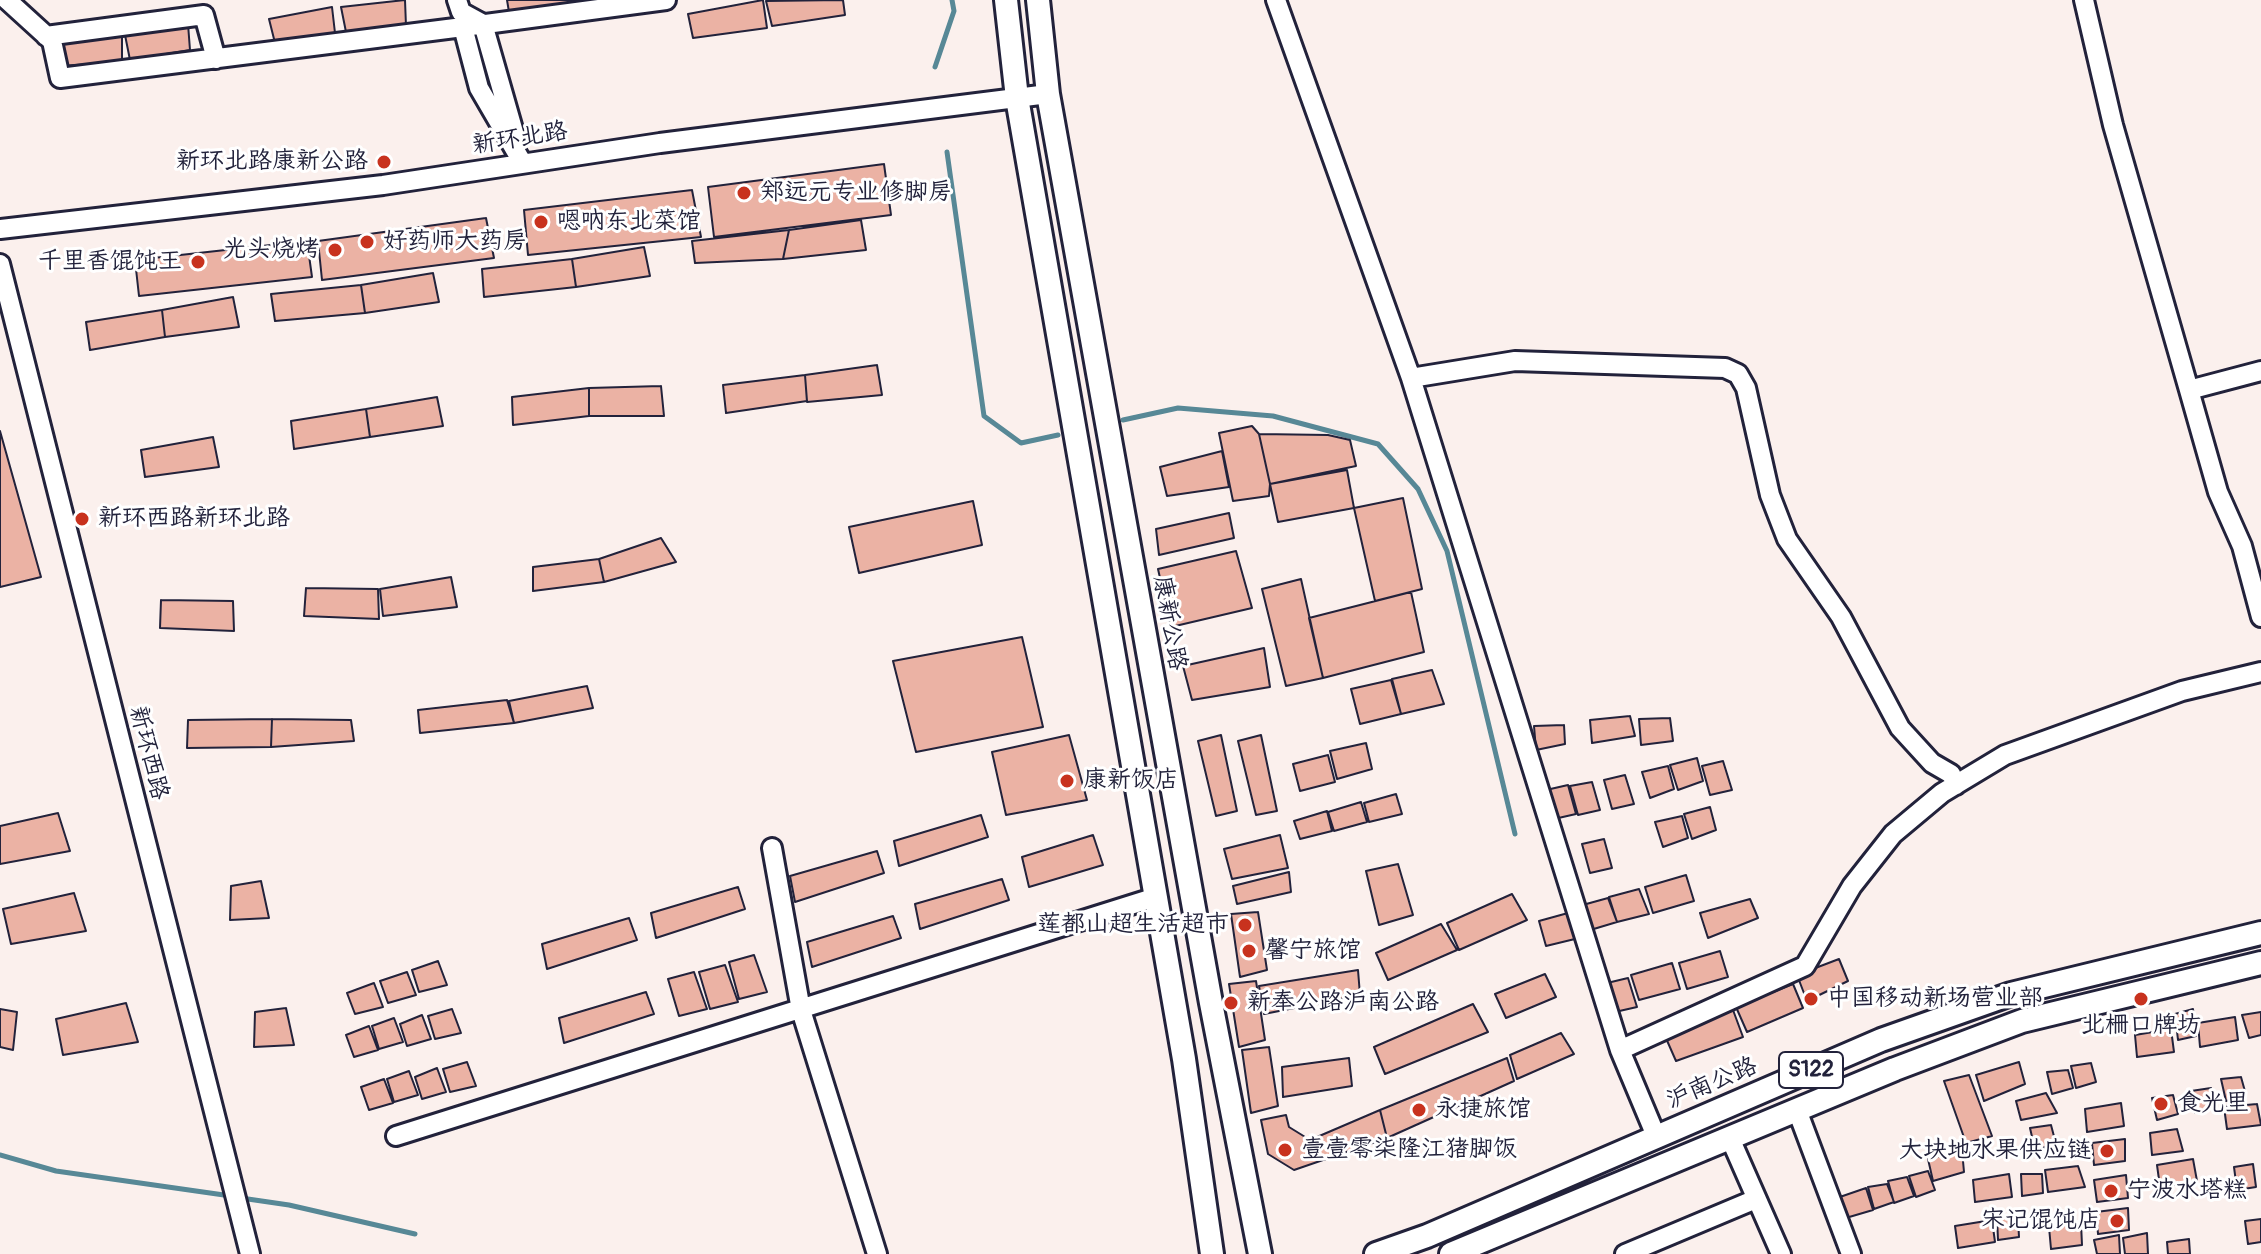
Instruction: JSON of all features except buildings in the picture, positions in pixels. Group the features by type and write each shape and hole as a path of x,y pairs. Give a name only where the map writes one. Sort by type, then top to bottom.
{"main road":[{"path":"1006,0 1017,98 1156,897 1212,1254"},
{"name":"康新公路","path":"1038,0 1048,94 1211,1003 1260,1254"},
{"name":"沪南公路","path":"1376,1254 1427,1236 1881,1040 2011,994 2261,933"},
{"name":"S122","path":"1451,1254 1797,1110 2022,1021 2261,963"}],"street":[{"path":"7,0 52,41 60,78 666,0"},
{"path":"457,0 461,12 483,24 522,162"},
{"path":"1276,0 1411,378 1620,1050 1656,1136"},
{"path":"2084,0 2113,125 2218,492 2242,546 2261,617"},
{"path":"46,36 204,15 216,59"},
{"path":"463,27 479,88 522,162"},
{"name":"新环北路","path":"0,229 383,185 522,162 1048,94"},
{"name":"新环西路","path":"0,264 250,1254"},
{"path":"1411,378 1515,361 1725,368 1738,374 1746,388 1770,495 1787,539 1841,617 1900,728 1922,753 1951,774 1956,785"},
{"path":"2189,390 2261,371"},
{"path":"1620,1050 1805,966 1852,886 1893,834 1956,785 2005,755 2182,691 2261,672"},
{"path":"772,848 801,1010 877,1254"},
{"path":"396,1136 1156,897"},
{"path":"1797,1110 1851,1254"},
{"path":"1730,1138 1781,1254"},
{"path":"1625,1254 1756,1199"}],"waterway":[{"path":"935,67 954,11 952,0"},
{"path":"947,152 984,416 1021,443 1058,435"},
{"path":"1123,420 1178,408 1273,416 1378,444 1418,489 1447,551 1515,834"},
{"path":"0,1155 56,1171 231,1196"},
{"path":"241,1198 289,1205 415,1234"}],"place":[{"name":"新环北路康新公路","path":"384,162"},
{"name":"郑远元专业修脚房","path":"744,193"},
{"name":"嗯呐东北菜馆","path":"541,222"},
{"name":"好药师大药房","path":"367,242"},
{"name":"光头烧烤","path":"335,250"},
{"name":"千里香馄饨王","path":"198,262"},
{"name":"新环西路新环北路","path":"82,519"},
{"name":"康新饭店","path":"1067,781"},
{"name":"莲都山超生活超市","path":"1245,925"},
{"name":"馨宁旅馆","path":"1249,951"},
{"name":"中国移动新场营业部","path":"1811,999"},
{"name":"北栅口牌坊","path":"2141,999"},
{"name":"新奉公路沪南公路","path":"1231,1003"},
{"name":"食光里","path":"2161,1104"},
{"name":"永捷旅馆","path":"1419,1110"},
{"name":"壹壹零柒隆江猪脚饭","path":"1285,1150"},
{"name":"大块地水果供应链","path":"2107,1151"},
{"name":"宁波水塔糕","path":"2111,1191"},
{"name":"宋记馄饨店","path":"2117,1221"}]}
